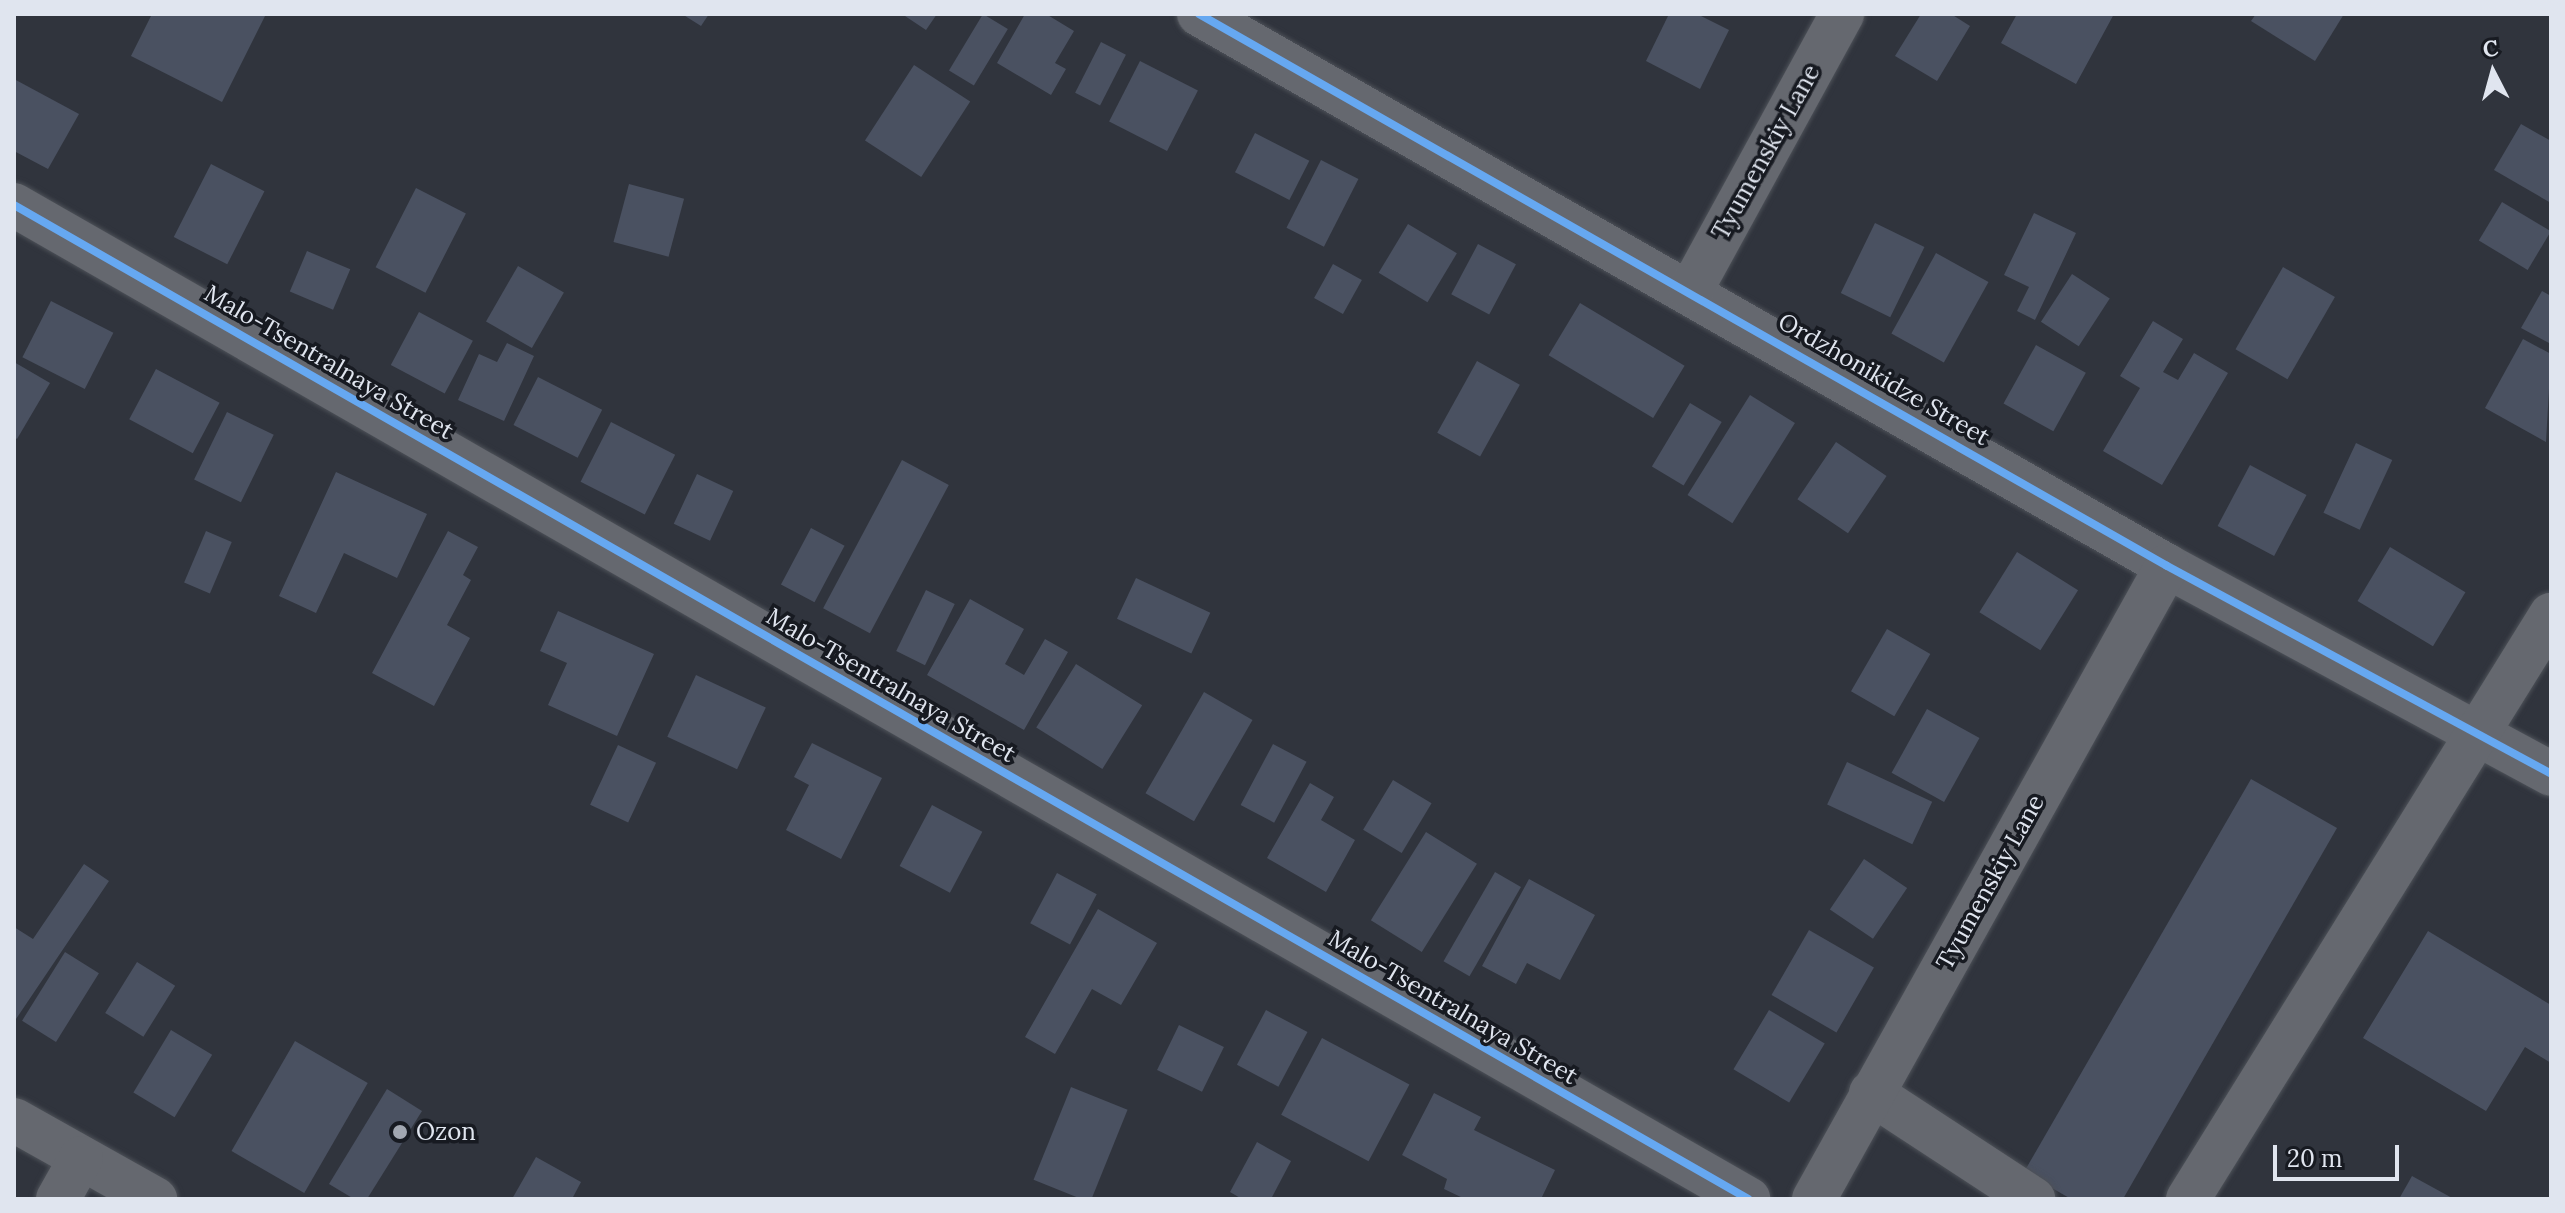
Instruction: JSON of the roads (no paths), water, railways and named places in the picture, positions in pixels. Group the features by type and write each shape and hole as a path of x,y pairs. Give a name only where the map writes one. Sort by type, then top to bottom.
{"street":[{"name":"Ordzhonikidze Street","path":"1199,14 1691,290 2167,566 2551,774"},
{"name":"Tyumenskiy Lane","path":"1691,290 1842,14"},
{"name":"Malo-Tsentralnaya Street","path":"14,205 1748,1199"},
{"name":"Tyumenskiy Lane","path":"1814,1199 2167,566"},
{"path":"2188,1199 2480,734 2551,615"},
{"path":"1871,1093 2033,1199"},
{"path":"14,1120 155,1199"},
{"path":"58,1199 81,1158"}],"place":[{"name":"Ozon","path":"400,1132"}]}
